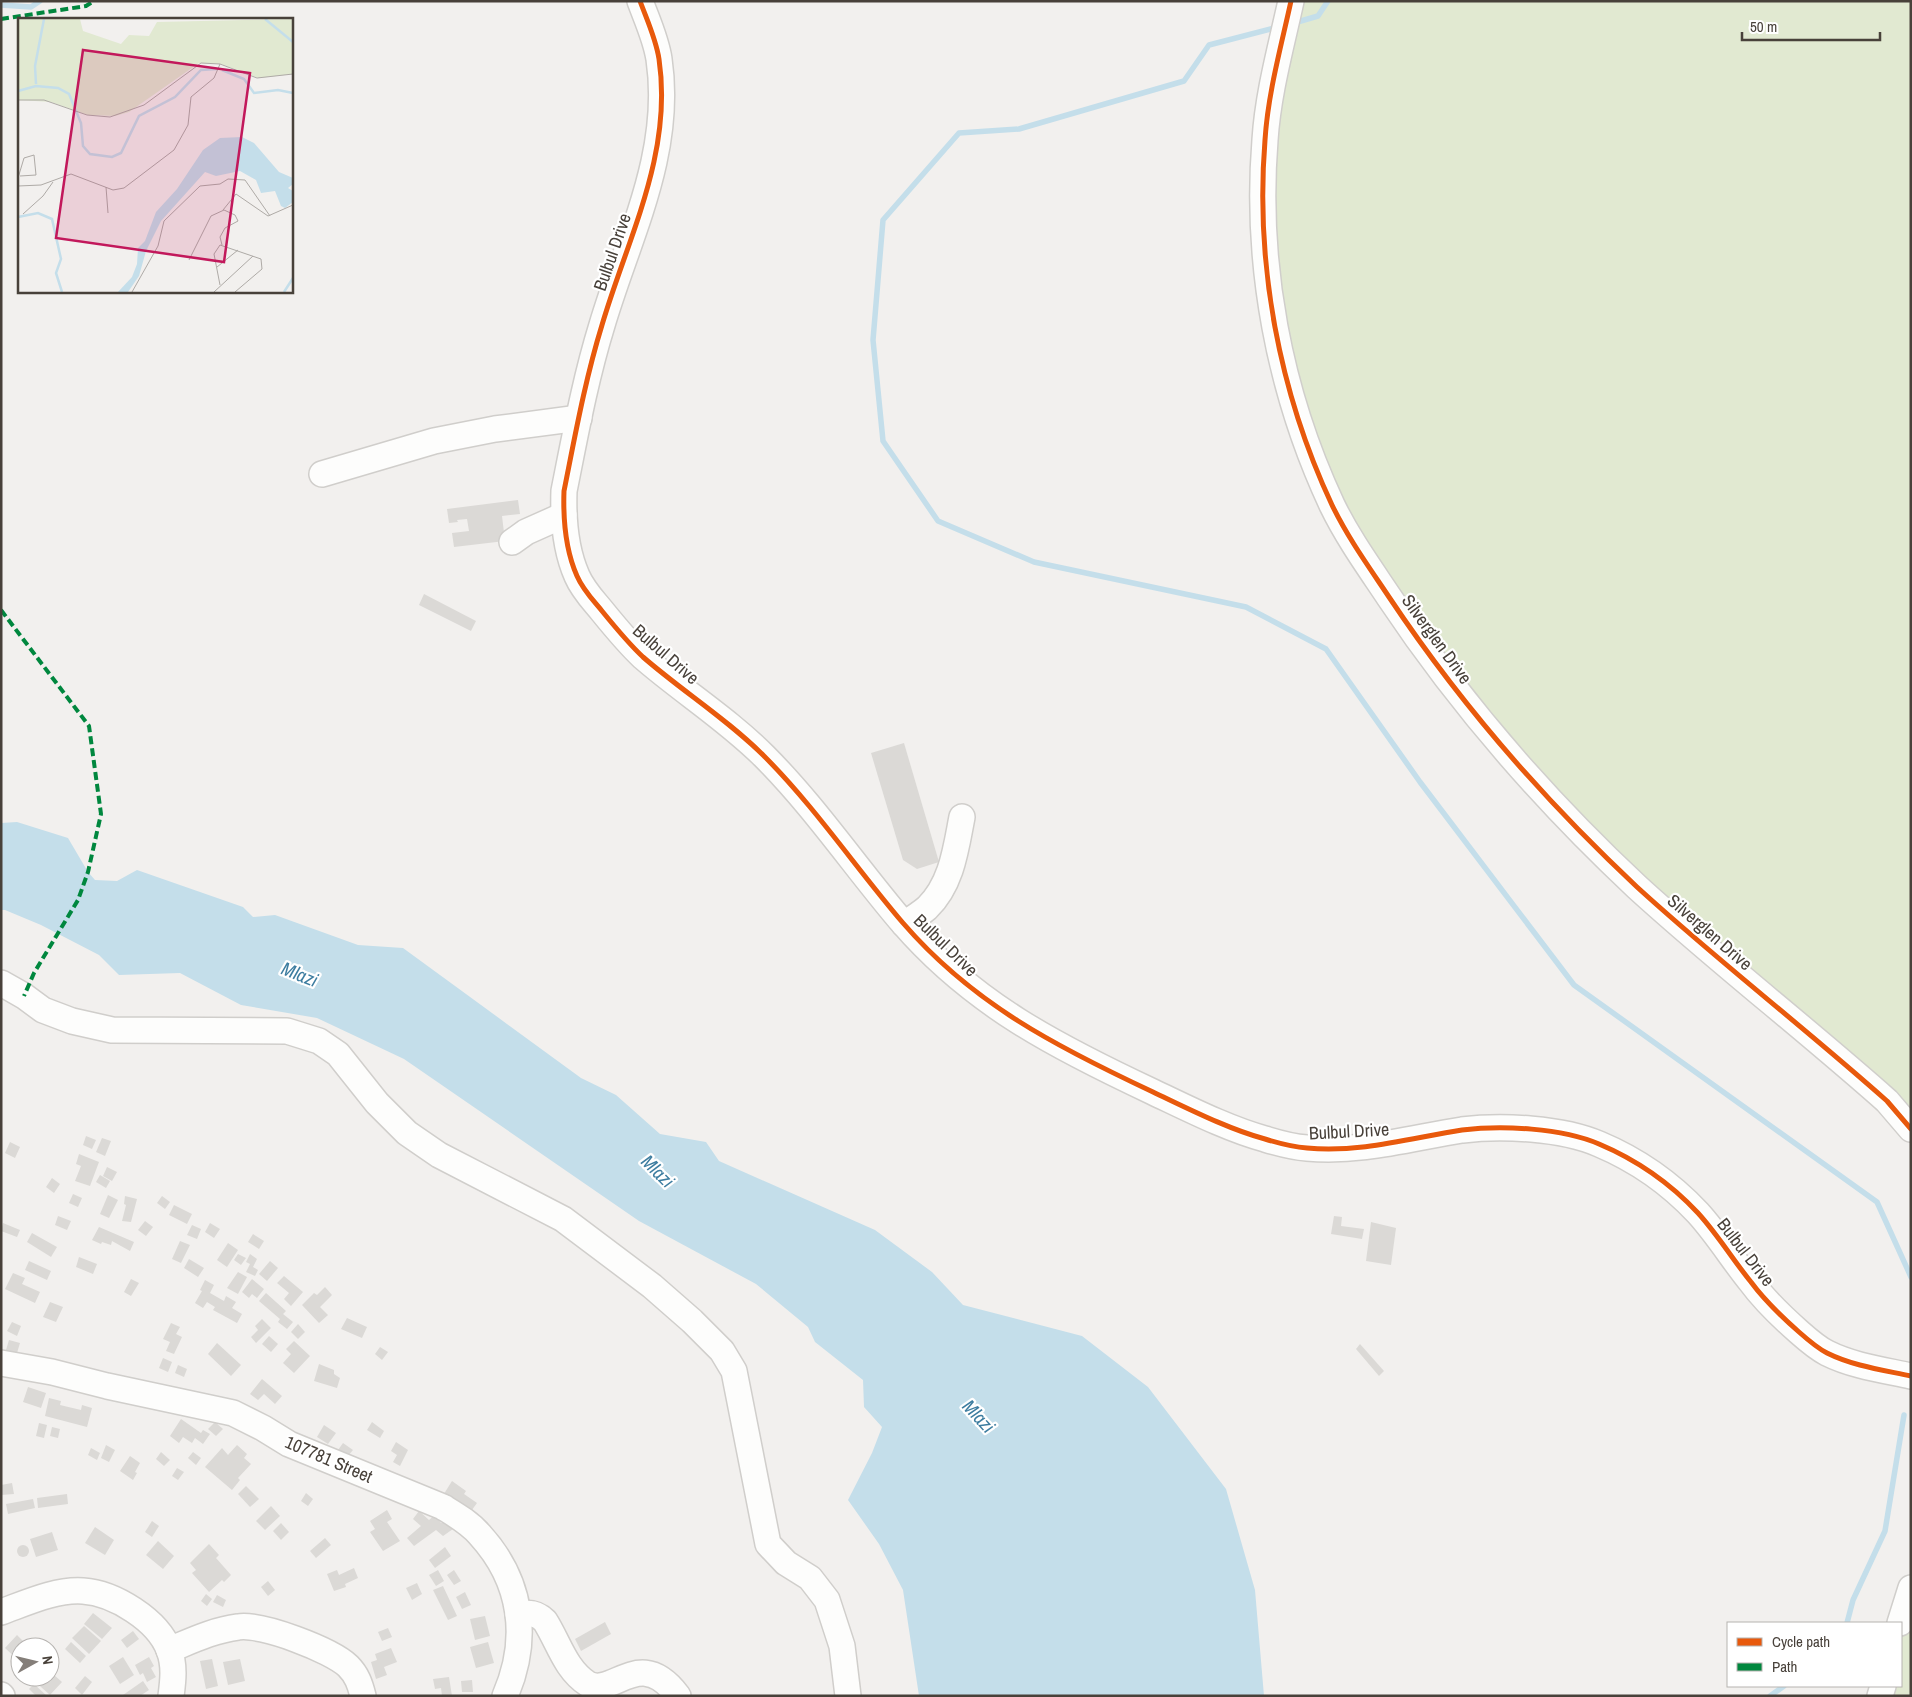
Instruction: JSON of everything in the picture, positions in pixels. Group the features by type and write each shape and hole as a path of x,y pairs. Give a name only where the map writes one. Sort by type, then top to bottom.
{"street":[{"name":"Bulbul Drive","path":"640,1 655,41 659,58 662,87 660,135 648,189 602,325 579,418 564,491 567,544 575,573 583,588 616,628 643,656 740,734 766,758 804,799 904,924 939,960 976,993 1047,1040 1108,1072 1259,1138 1307,1148 1343,1148 1423,1138 1464,1130 1509,1128 1567,1133 1594,1141 1644,1167 1668,1184 1698,1214 1770,1305 1813,1344 1828,1354 1850,1362 1911,1376"},
{"name":"Silverglen Drive","path":"1291,1 1274,79 1265,138 1262,186 1263,227 1275,327 1295,407 1310,454 1333,508 1355,546 1404,619 1450,681 1518,764 1574,826 1685,929 1887,1101 1911,1129"},
{"path":"322,474 434,441 495,429 579,418"},
{"path":"512,542 526,532 564,515"},
{"path":"904,924 927,907 942,887 954,862 962,817"},
{"path":"1,984 24,996 43,1010 72,1021 112,1030 287,1031 319,1041 338,1054 377,1103 407,1133 438,1155 563,1219 652,1286 722,1351 734,1372 768,1544 786,1564 810,1578 827,1600 842,1646 848,1696"},
{"name":"107781 Street","path":"1,1363 52,1372 107,1386 233,1413 289,1444 443,1507 464,1520 490,1548 505,1570 513,1591 518,1614 518,1653 505,1696"},
{"path":"1900,1622 1911,1588"},
{"path":"1,1612 40,1598 67,1592 83,1591 97,1594 129,1607 148,1622 169,1650 174,1673 171,1696"},
{"path":"518,1614 530,1612 541,1617 545,1621 567,1663 575,1673 590,1685 601,1687 629,1677 650,1674 663,1680 678,1696"},
{"path":"169,1650 231,1628 240,1626 262,1628 292,1638 337,1658 354,1673 363,1696"}],"green space":[{"path":"1294,1 1911,1 1911,1125 1576,826 1357,546 1297,407 1267,223"},
{"path":"1911,1594 1911,1696 1883,1696 1886,1687 1902,1687 1902,1624"}],"water":[{"name":"Mlazi","path":"17,822 68,838 88,872 95,880 117,881 137,870 243,907 253,917 275,915 358,945 403,948 581,1078 616,1095 660,1134 706,1142 719,1161 875,1230 932,1272 963,1305 1082,1336 1148,1387 1226,1489 1255,1590 1264,1696 919,1696 903,1590 879,1544 848,1500 872,1453 882,1427 864,1407 863,1380 815,1342 808,1327 756,1284 639,1221 404,1059 317,1018 241,1005 180,973 119,975 99,955 41,925 1,910 1,823"}],"building":[{"path":"518,500 520,514 502,516 505,541 454,547 452,533 469,531 467,519 449,523 447,509"},
{"path":"424,594 476,621 471,631 419,605"},
{"path":"904,743 939,862 917,869 903,860 871,753"},
{"path":"86,1136 96,1140 92,1149 83,1145"},
{"path":"102,1138 111,1141 105,1156 96,1152"},
{"path":"10,1142 20,1147 15,1158 5,1153"},
{"path":"79,1154 99,1162 90,1186 75,1181 81,1166 76,1164"},
{"path":"107,1167 117,1172 112,1181 103,1176"},
{"path":"100,1175 110,1181 106,1188 96,1182"},
{"path":"52,1178 60,1184 54,1193 46,1187"},
{"path":"73,1194 82,1198 78,1207 69,1203"},
{"path":"108,1195 118,1200 109,1218 100,1214"},
{"path":"125,1196 137,1199 131,1222 122,1221 126,1205 124,1204"},
{"path":"162,1196 170,1202 165,1209 157,1203"},
{"path":"174,1205 192,1214 187,1224 169,1215"},
{"path":"58,1216 71,1221 67,1230 55,1225"},
{"path":"1334,1216 1342,1217 1341,1226 1364,1229 1362,1239 1331,1234"},
{"path":"145,1221 153,1227 146,1236 138,1230"},
{"path":"1371,1222 1396,1228 1391,1265 1366,1261"},
{"path":"3,1223 20,1230 17,1237 1,1231"},
{"path":"210,1223 220,1229 214,1238 205,1232"},
{"path":"192,1225 201,1229 197,1239 187,1235"},
{"path":"99,1227 134,1242 130,1251 112,1241 111,1245 102,1242 101,1244 92,1240"},
{"path":"32,1233 57,1247 51,1257 27,1242"},
{"path":"253,1234 264,1241 259,1249 248,1242"},
{"path":"180,1241 190,1245 181,1263 172,1259"},
{"path":"228,1243 238,1250 227,1267 217,1260"},
{"path":"238,1254 246,1258 241,1265 234,1260"},
{"path":"250,1254 257,1259 253,1267 258,1270 255,1276 246,1272 250,1264 246,1262"},
{"path":"79,1257 97,1264 93,1274 76,1267"},
{"path":"189,1259 204,1268 198,1277 184,1268"},
{"path":"29,1261 51,1271 47,1280 25,1270"},
{"path":"270,1261 278,1268 267,1281 259,1274"},
{"path":"238,1272 247,1277 238,1294 227,1288"},
{"path":"13,1273 25,1278 22,1284 40,1292 35,1303 5,1289"},
{"path":"284,1276 303,1292 291,1306 284,1299 289,1293 277,1283"},
{"path":"131,1279 139,1283 131,1296 124,1292"},
{"path":"252,1279 264,1289 257,1298 252,1294 249,1298 242,1292"},
{"path":"205,1280 214,1285 210,1293 224,1301 226,1296 236,1302 232,1308 242,1314 237,1323 213,1310 215,1307 207,1302 203,1308 195,1303 202,1291 200,1290"},
{"path":"325,1287 332,1295 320,1307 328,1315 319,1323 302,1305 314,1293 317,1295"},
{"path":"266,1293 286,1311 283,1314 293,1322 287,1329 278,1322 280,1319 259,1301"},
{"path":"50,1302 63,1307 56,1322 43,1317"},
{"path":"347,1318 367,1327 362,1338 341,1329"},
{"path":"262,1319 271,1328 256,1343 251,1337 258,1330 255,1326"},
{"path":"12,1322 21,1326 17,1336 7,1331"},
{"path":"171,1323 180,1327 176,1334 182,1337 174,1354 166,1351 170,1342 163,1339"},
{"path":"298,1324 305,1332 298,1339 291,1332"},
{"path":"269,1336 278,1344 271,1352 262,1344"},
{"path":"9,1340 20,1343 17,1353 6,1350"},
{"path":"294,1341 310,1356 294,1373 283,1363 291,1354 286,1349"},
{"path":"217,1343 241,1365 231,1376 208,1354"},
{"path":"1360,1344 1384,1371 1379,1376 1356,1349"},
{"path":"380,1347 388,1352 382,1360 375,1354"},
{"path":"163,1358 172,1362 168,1372 159,1368"},
{"path":"319,1364 334,1370 334,1374 340,1378 337,1388 314,1381"},
{"path":"178,1365 187,1369 184,1377 175,1373"},
{"path":"262,1379 282,1396 275,1404 264,1394 258,1400 250,1394"},
{"path":"28,1387 46,1393 41,1408 23,1402"},
{"path":"49,1398 61,1401 60,1405 81,1410 82,1405 92,1408 87,1427 45,1416"},
{"path":"181,1419 201,1433 203,1430 210,1434 203,1444 195,1438 192,1443 183,1437 179,1443 170,1436"},
{"path":"215,1422 223,1429 216,1436 208,1429"},
{"path":"372,1422 384,1431 380,1438 367,1430"},
{"path":"39,1423 47,1425 44,1438 36,1436"},
{"path":"324,1425 336,1433 328,1444 317,1437"},
{"path":"52,1427 60,1429 58,1438 50,1436"},
{"path":"396,1442 408,1450 400,1466 393,1462 397,1455 391,1451"},
{"path":"343,1443 353,1450 347,1457 338,1450"},
{"path":"106,1445 115,1450 109,1462 101,1458"},
{"path":"237,1445 247,1454 244,1458 251,1464 238,1478 240,1480 232,1490 205,1467 222,1448 228,1455"},
{"path":"91,1448 100,1453 97,1460 88,1455"},
{"path":"161,1452 170,1460 164,1466 156,1459"},
{"path":"193,1452 201,1458 196,1465 188,1458"},
{"path":"130,1456 140,1463 133,1480 120,1471"},
{"path":"177,1468 184,1472 178,1480 172,1476"},
{"path":"452,1481 466,1491 464,1494 477,1503 469,1514 442,1497"},
{"path":"12,1483 14,1494 1,1495 1,1485"},
{"path":"246,1486 259,1499 250,1507 238,1494"},
{"path":"306,1493 313,1499 308,1506 301,1501"},
{"path":"67,1494 68,1504 38,1508 37,1498"},
{"path":"33,1499 35,1508 8,1514 6,1504"},
{"path":"271,1506 280,1516 265,1530 256,1521"},
{"path":"387,1510 392,1519 387,1522 400,1541 383,1551 370,1532 375,1529 370,1521"},
{"path":"419,1511 429,1520 435,1515 441,1523 445,1521 453,1529 443,1536 436,1530 414,1546 407,1538 421,1526 413,1519"},
{"path":"152,1521 159,1526 152,1537 145,1532"},
{"path":"281,1523 289,1532 281,1540 273,1531"},
{"path":"95,1527 114,1540 105,1555 85,1543"},
{"path":"52,1532 58,1550 36,1557 30,1539"},
{"path":"325,1538 331,1545 316,1558 310,1551"},
{"path":"158,1541 174,1556 163,1569 146,1555"},
{"path":"209,1544 219,1555 216,1558 231,1575 224,1582 222,1580 209,1592 192,1573 196,1570 190,1563"},
{"path":"21,1545 25,1545 29,1551 25,1557 21,1557 17,1553 17,1549"},
{"path":"445,1547 451,1556 435,1568 429,1560"},
{"path":"354,1568 358,1578 345,1584 346,1587 334,1591 327,1574 337,1570 339,1575"},
{"path":"438,1570 444,1581 436,1586 429,1575"},
{"path":"454,1570 461,1581 454,1585 447,1575"},
{"path":"268,1581 275,1590 268,1596 261,1587"},
{"path":"417,1583 422,1594 412,1600 406,1588"},
{"path":"443,1586 457,1616 448,1620 433,1590"},
{"path":"465,1592 471,1605 462,1609 456,1597"},
{"path":"206,1594 212,1599 207,1606 201,1601"},
{"path":"217,1595 226,1600 223,1607 213,1602"},
{"path":"93,1613 112,1628 102,1639 84,1624"},
{"path":"485,1616 490,1636 475,1640 470,1619"},
{"path":"605,1622 611,1634 581,1651 575,1639"},
{"path":"84,1626 101,1641 89,1654 72,1638"},
{"path":"388,1628 392,1637 382,1641 378,1632"},
{"path":"133,1631 139,1639 127,1648 121,1640"},
{"path":"71,1642 86,1656 80,1663 65,1649"},
{"path":"488,1642 494,1663 476,1668 470,1647"},
{"path":"10,1643 10,1653 5,1648"},
{"path":"391,1648 397,1662 384,1667 387,1675 376,1679 371,1662 377,1660 375,1654"},
{"path":"123,1657 134,1675 120,1684 109,1666"},
{"path":"149,1657 154,1666 151,1668 156,1677 147,1682 143,1673 140,1675 135,1665"},
{"path":"212,1659 218,1686 206,1689 200,1661"},
{"path":"240,1659 245,1681 228,1685 223,1662"},
{"path":"85,1676 92,1682 82,1695 75,1688"},
{"path":"449,1677 452,1696 442,1696 441,1688 435,1689 433,1679"},
{"path":"472,1680 473,1692 462,1692 461,1681"},
{"path":"143,1681 149,1690 140,1696 123,1695"},
{"path":"37,1687 47,1696 36,1696 29,1689"},
{"path":"41,1687 57,1687 50,1695"}],"waterway":[{"path":"1,5 31,7 40,1"},
{"path":"1294,23 1318,16 1328,1"},
{"path":"1278,27 1209,45 1184,81 1019,129 959,133 883,220 873,340 883,441 938,521 1034,562 1246,607 1326,649 1420,782 1574,985 1877,1202 1911,1277"},
{"path":"1847,1622 1853,1600 1885,1531 1904,1415"},
{"path":"1770,1696 1783,1687"}],"marked path":[{"path":"1,19 86,6 94,1"},
{"path":"1,610 89,726 101,814 88,872 78,900 34,973 24,996"}],"cycle path":[{"path":"640,1 658,52 662,94 660,128 646,195 612,292 590,366 564,491 566,534 577,576 588,595 627,641 643,657 735,730 764,756 801,796 903,923 930,952 988,1000 1050,1040 1083,1058 1208,1118 1251,1135 1291,1146 1327,1149 1366,1147 1462,1130 1495,1128 1550,1131 1568,1134 1599,1144 1640,1165 1687,1202 1712,1230 1762,1296 1786,1321 1816,1346 1827,1353 1847,1361 1911,1376"},
{"path":"1291,1 1272,87 1265,140 1263,187 1268,280 1275,327 1285,373 1298,418 1313,462 1338,517 1389,597 1444,674 1504,749 1536,785 1637,887 1887,1101 1911,1129"}]}
